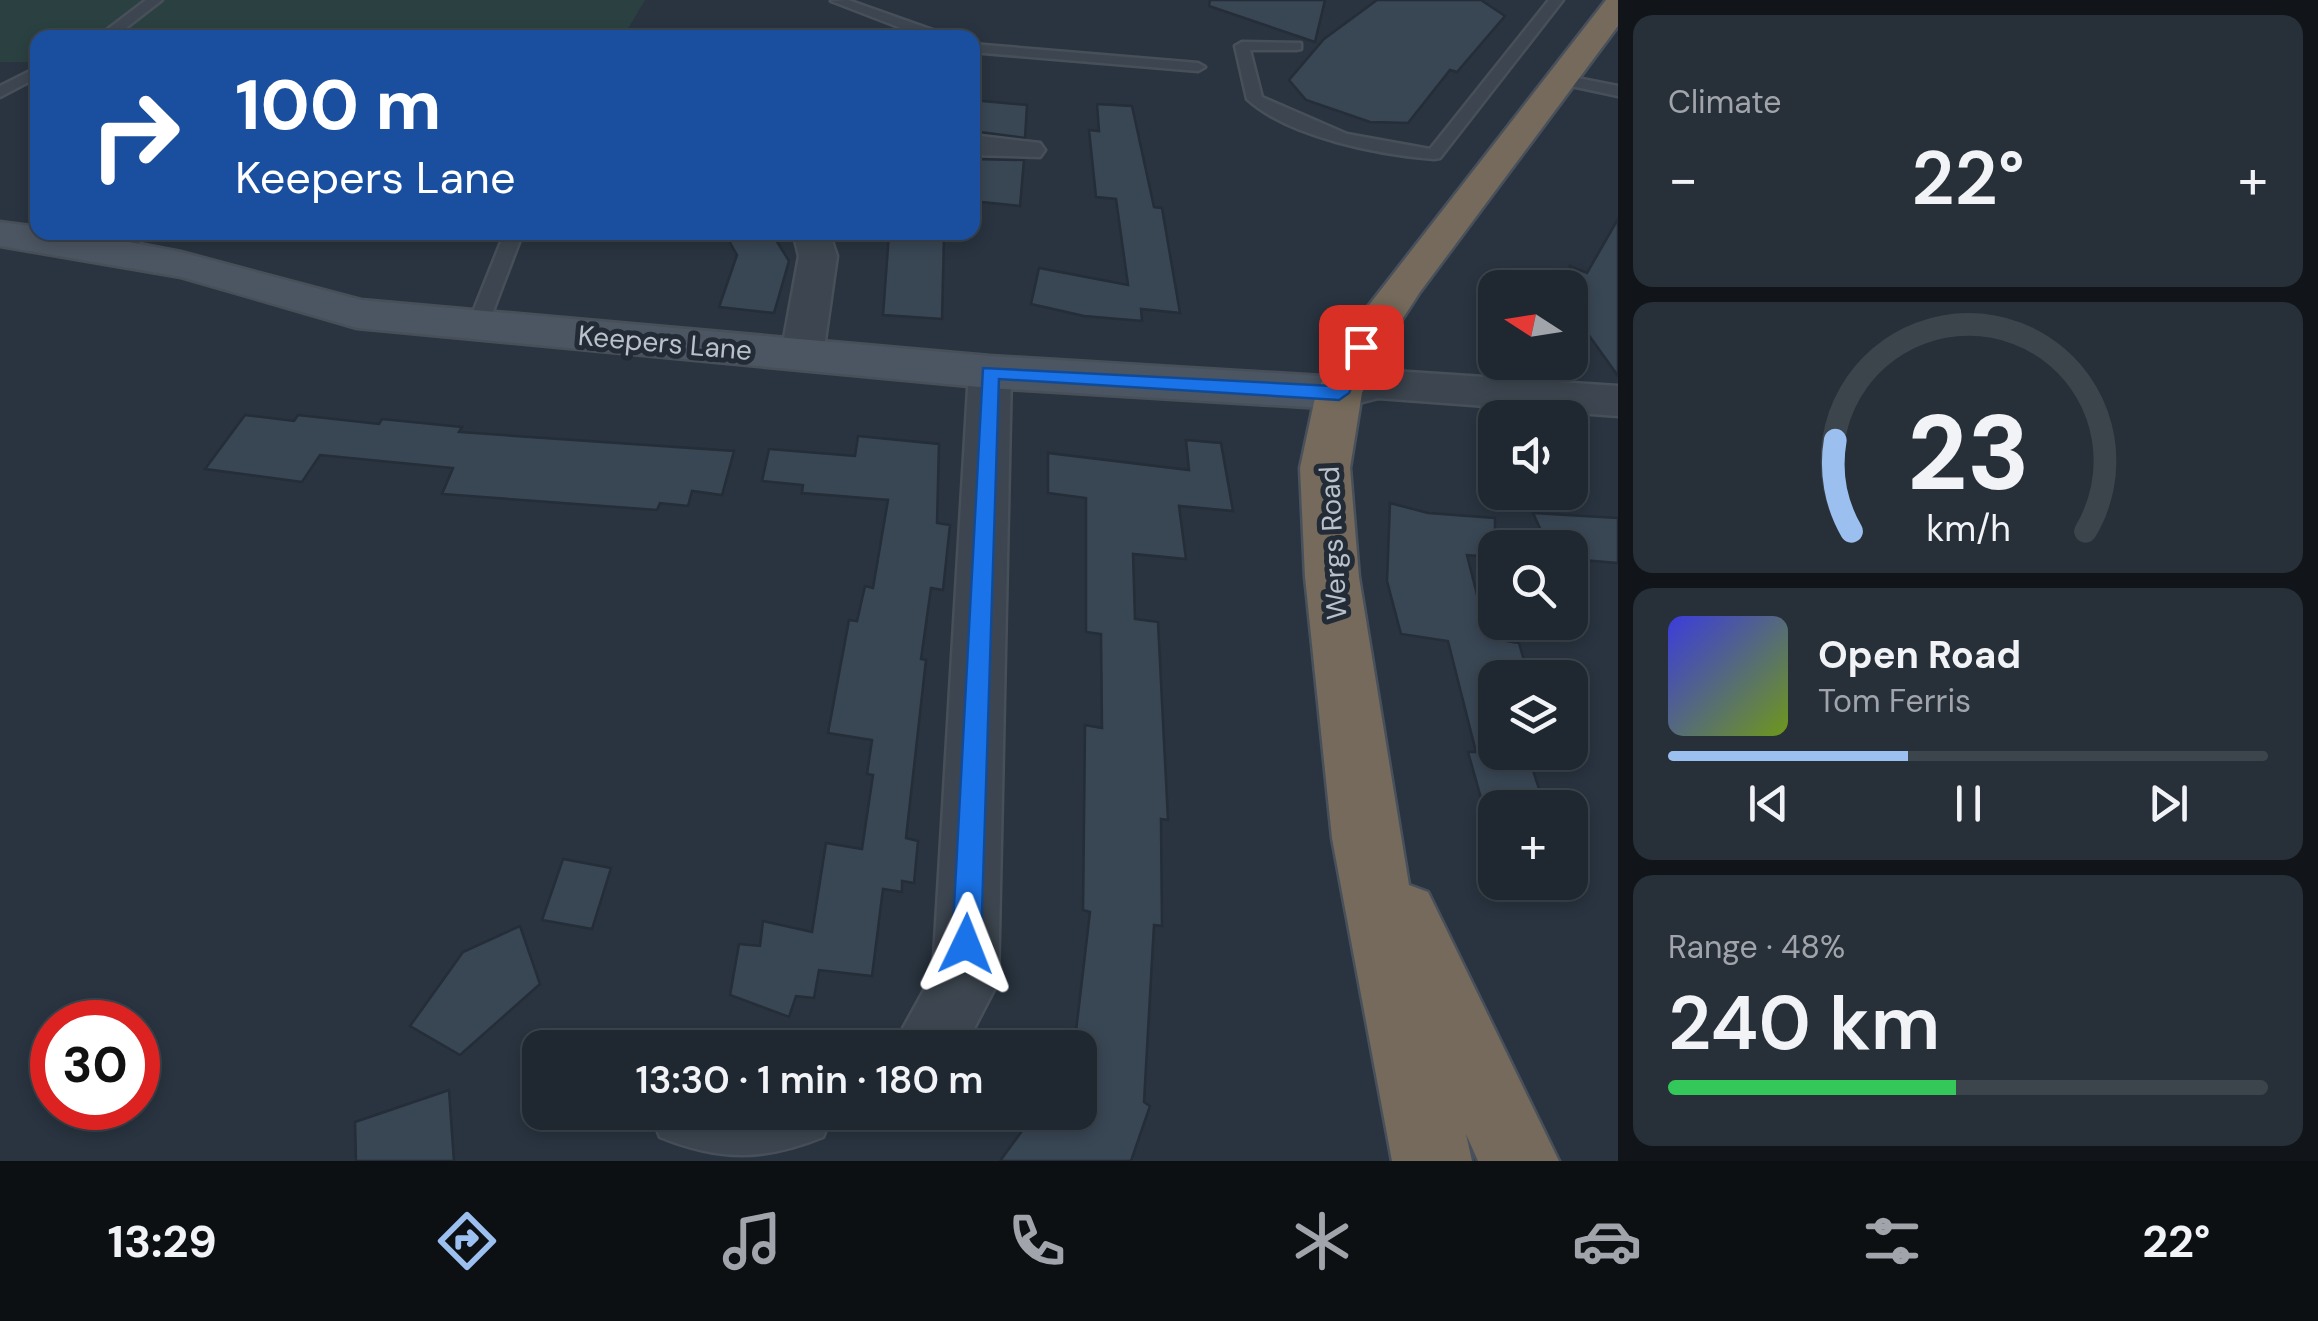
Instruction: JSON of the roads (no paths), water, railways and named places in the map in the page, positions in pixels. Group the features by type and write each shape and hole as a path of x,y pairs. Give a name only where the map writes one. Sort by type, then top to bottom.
{"highway":[{"name":"Wergs Road","path":"1432,1161 1365,838 1332,577 1325,468 1339,393 1361,347 1404,284 1618,5"},
{"name":"Wergs Road","path":"1365,838 1519,1161"}],"street":[{"path":"980,146 1028,150"},
{"name":"Keepers Lane","path":"0,234 30,236"},
{"name":"Keepers Lane","path":"98,240 130,242 357,314 990,372 1339,393"},
{"path":"802,355 818,256 813,240"},
{"path":"937,1030 965,982 990,372"},
{"path":"1339,393 1378,384 1618,401"}],"lane":[{"path":"114,30 156,0"},
{"path":"1296,46 1242,46 1255,99 1279,114 1404,153 1434,154 1556,0"},
{"path":"838,1 920,30"},
{"path":"980,49 1198,67"},
{"path":"0,92 30,75"},
{"path":"1562,80 1618,91"},
{"path":"477,328 511,240"}]}
